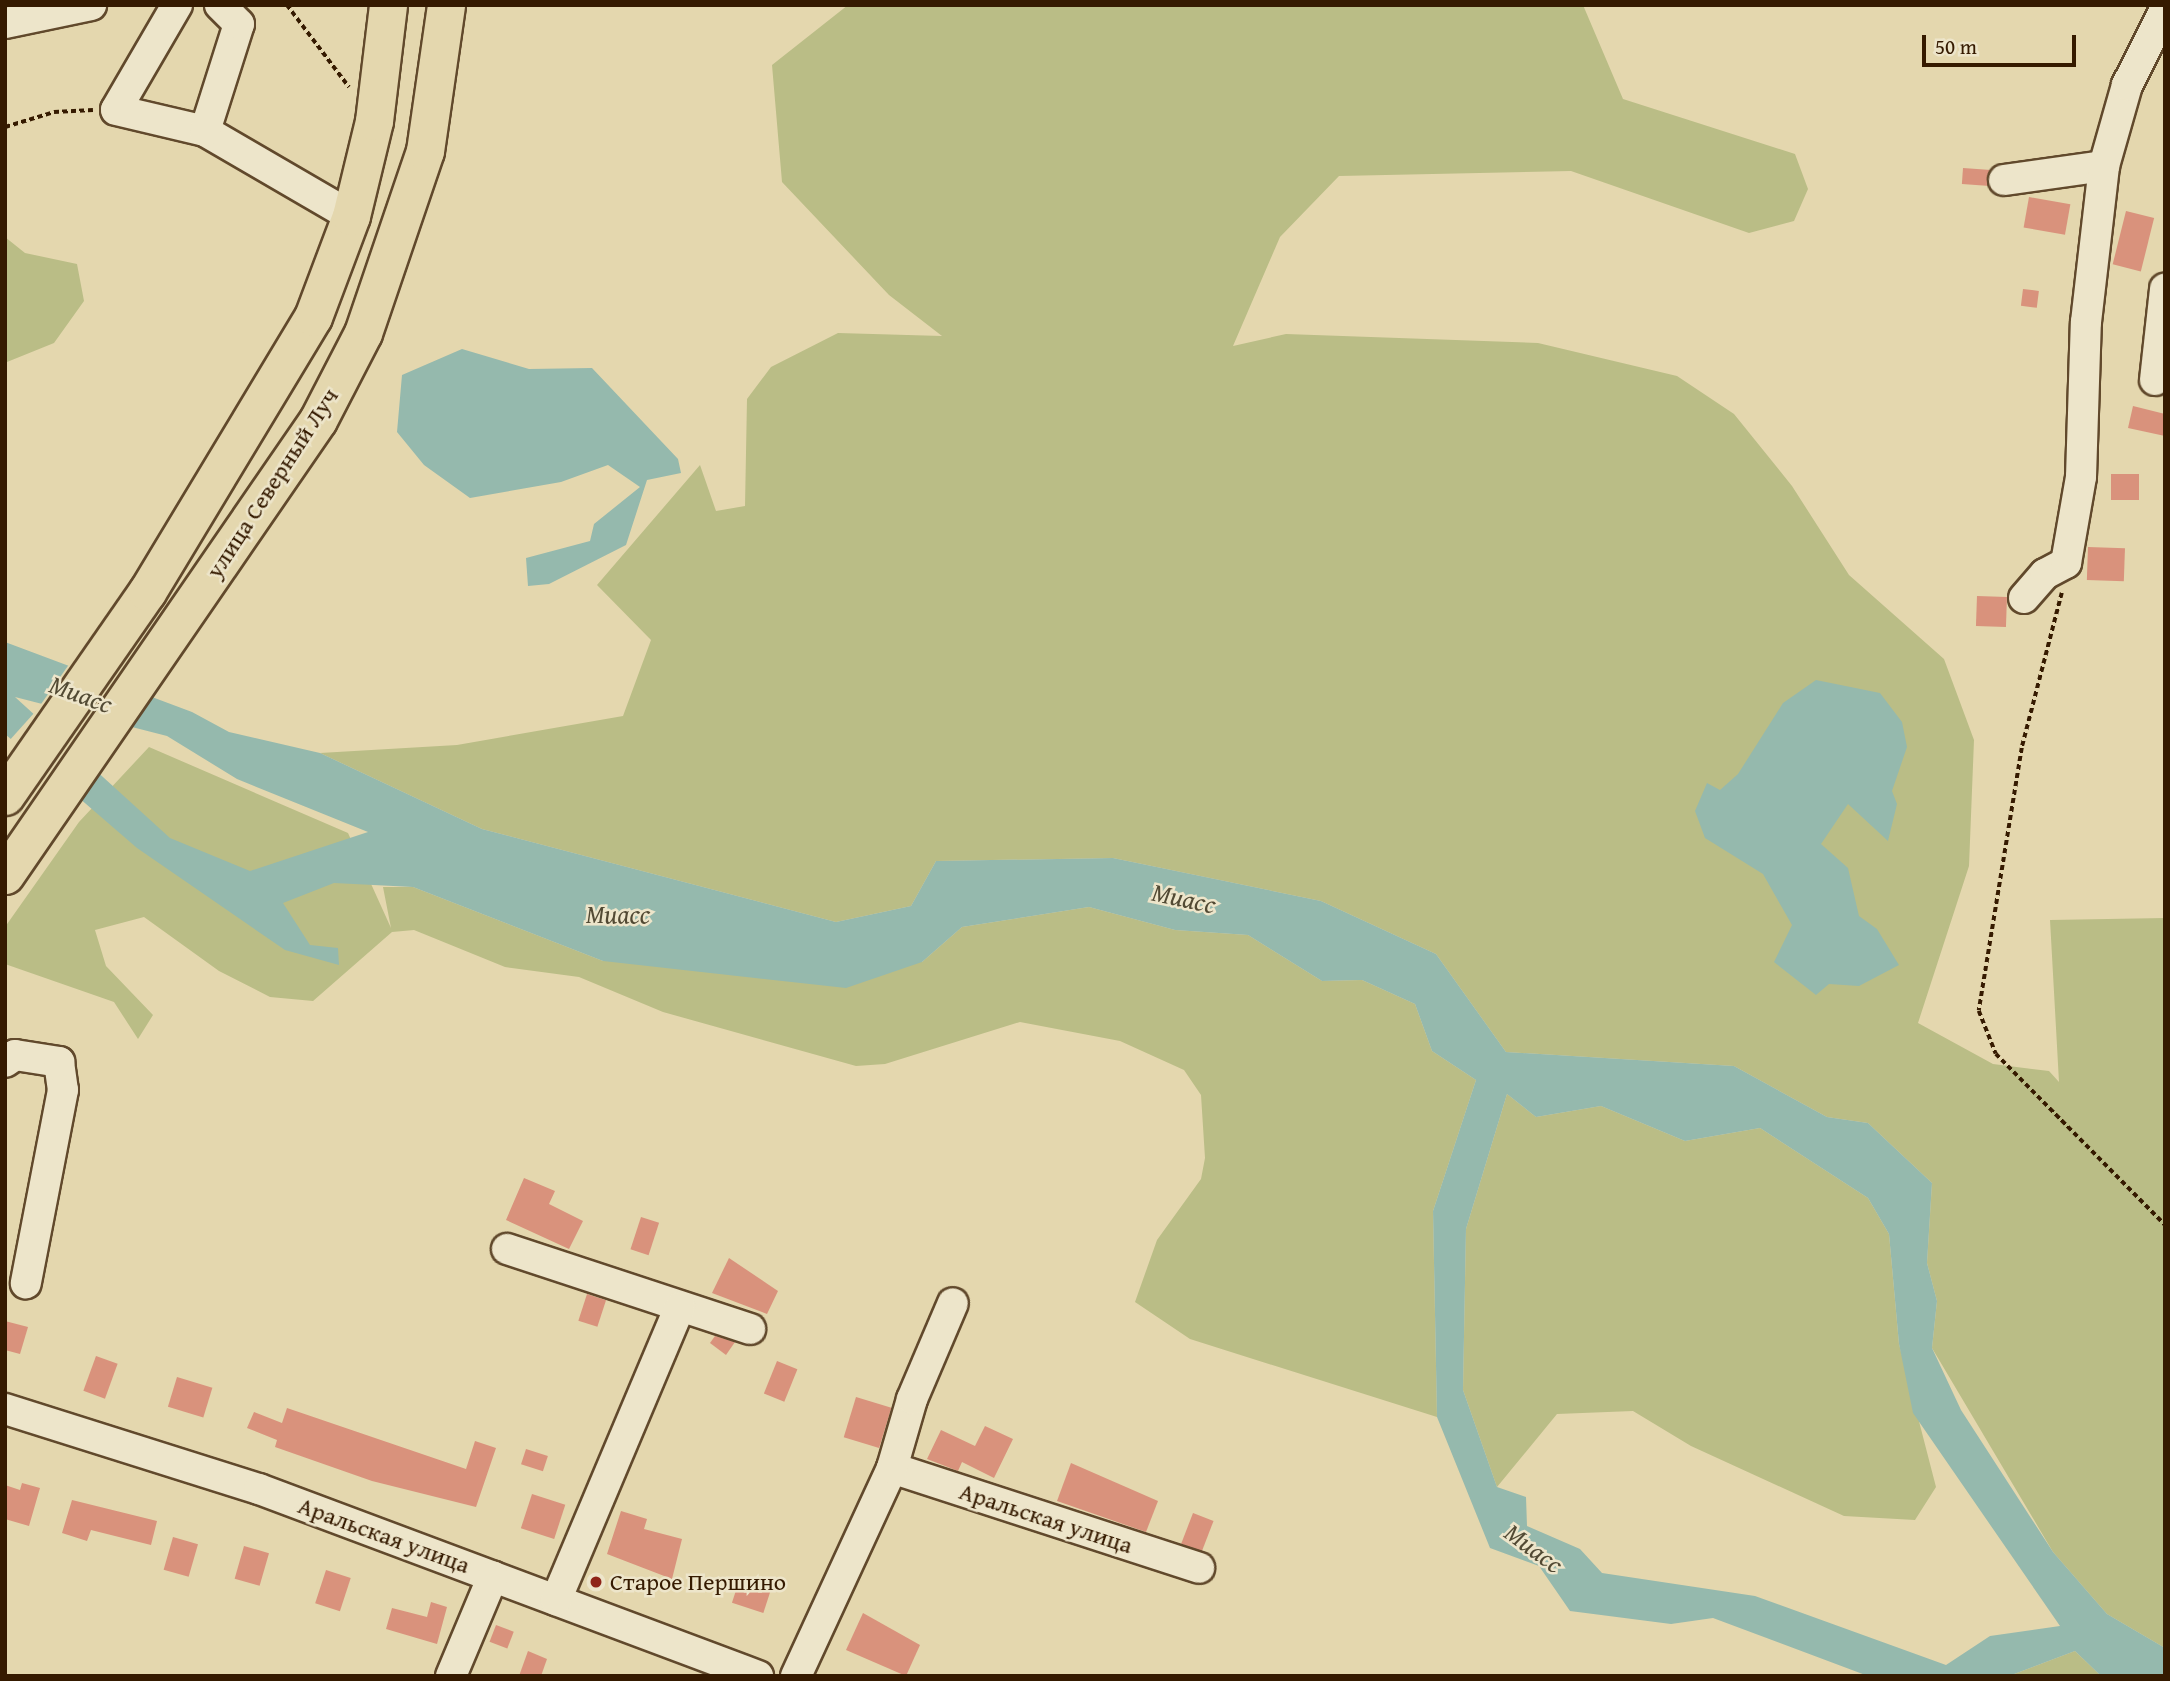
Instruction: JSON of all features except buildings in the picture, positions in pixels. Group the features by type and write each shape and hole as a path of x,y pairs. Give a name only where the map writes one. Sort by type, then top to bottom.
{"main road":[{"name":"улица Северный Луч","path":"5,796 147,592 313,317 351,216 374,121 388,5"},
{"name":"улица Северный Луч","path":"10,867 318,420 363,333 397,248 425,151 446,5"}],"street":[{"path":"5,23 91,5"},
{"path":"177,5 116,110 205,131 351,216"},
{"path":"205,131 239,24 220,5"},
{"path":"2024,598 2045,574 2066,563 2081,477 2086,322 2104,166 2127,85 2165,10"},
{"path":"2004,180 2104,166"},
{"path":"2155,380 2165,289"},
{"path":"5,1062 15,1055 59,1062 62,1090 26,1283"},
{"path":"507,1249 750,1329"},
{"path":"796,1676 892,1468 912,1399 953,1303"},
{"path":"556,1600 680,1307"},
{"name":"Аральская улица","path":"5,1409 259,1489 758,1676"},
{"name":"Аральская улица","path":"892,1468 1199,1568"},
{"path":"451,1676 493,1576"}],"path":[{"path":"287,5 374,121"},
{"path":"5,127 54,112 116,110"},
{"path":"2066,563 1995,883 1979,1011 1996,1054 2165,1224"}],"green space":[{"path":"848,5 1583,5 1623,99 1795,154 1808,189 1794,221 1749,233 1571,171 1339,176 1280,237 1233,346 1286,334 1538,343 1677,376 1734,414 1792,486 1849,575 1944,659 1974,740 1969,866 1918,1023 1993,1064 2049,1071 2059,1082 2050,920 2165,918 2165,1648 2107,1614 2053,1552 1932,1348 1937,1301 1927,1263 1932,1183 1868,1123 1827,1117 1734,1066 1506,1052 1436,954 1321,901 1113,858 936,861 911,906 836,922 482,829 320,753 457,745 623,716 651,640 597,585 700,465 716,511 745,506 747,399 771,367 838,333 942,336 889,295 782,182 772,65"},
{"path":"5,237 25,253 77,264 84,301 54,343 7,362"},
{"path":"149,747 348,833 391,928 383,887 413,887 603,961 922,962 962,927 1089,907 1175,930 1248,935 1322,981 1362,980 1415,1004 1432,1051 1476,1080 1433,1211 1437,1417 1190,1339 1135,1302 1157,1240 1201,1179 1205,1158 1201,1095 1184,1070 1120,1041 1020,1022 885,1064 856,1066 663,1012 579,977 505,967 414,930 392,932 313,1001 270,997 219,971 144,917 95,930 106,966 153,1015 138,1039 114,1002 5,964 5,927 79,822"},
{"path":"1507,1094 1536,1117 1601,1106 1685,1141 1760,1128 1868,1198 1889,1234 1899,1344 1936,1487 1915,1520 1844,1516 1691,1446 1633,1411 1557,1414 1497,1487 1463,1390 1466,1229"},
{"path":"2075,1651 2101,1676 2009,1676"}],"water":[{"path":"462,349 529,369 592,368 678,459 681,473 647,480 626,545 549,584 528,586 526,558 590,541 594,524 640,487 608,465 561,482 470,498 424,465 397,432 402,375"},
{"name":"Миасс","path":"5,642 192,712 229,732 320,753 482,829 836,922 911,906 936,861 1113,858 1321,901 1436,954 1506,1052 1734,1066 1827,1117 1868,1123 1932,1183 1927,1263 1937,1301 1932,1348 1961,1410 2053,1552 2107,1614 2165,1648 2165,1676 2101,1676 2075,1651 2009,1676 1868,1676 1713,1618 1671,1624 1570,1611 1539,1566 1490,1548 1437,1417 1433,1211 1476,1080 1432,1051 1415,1004 1362,980 1322,981 1248,935 1175,930 1089,907 962,927 922,962 846,988 603,961 413,887 334,883 283,903 310,945 338,948 339,965 285,950 137,848 5,734","holes":["15,697 167,736 237,779 368,832 250,871 170,838","1507,1094 1536,1117 1601,1106 1685,1141 1760,1128 1868,1198 1889,1234 1899,1344 1913,1413 2060,1626 1990,1636 1946,1665 1755,1596 1602,1573 1580,1549 1527,1526 1526,1497 1497,1487 1463,1390 1466,1229"]},
{"path":"1816,680 1880,693 1902,722 1907,747 1892,791 1897,804 1888,841 1848,804 1821,844 1848,868 1859,916 1877,929 1899,965 1859,986 1829,984 1816,995 1774,962 1792,925 1763,874 1705,838 1695,811 1707,783 1720,790 1738,774 1783,703"}],"pier":[{"path":"70,663 154,694 129,730 39,707"},
{"path":"35,712 101,772 74,801 8,742"}],"place":[{"name":"Старое Першино","path":"596,1582"}]}
